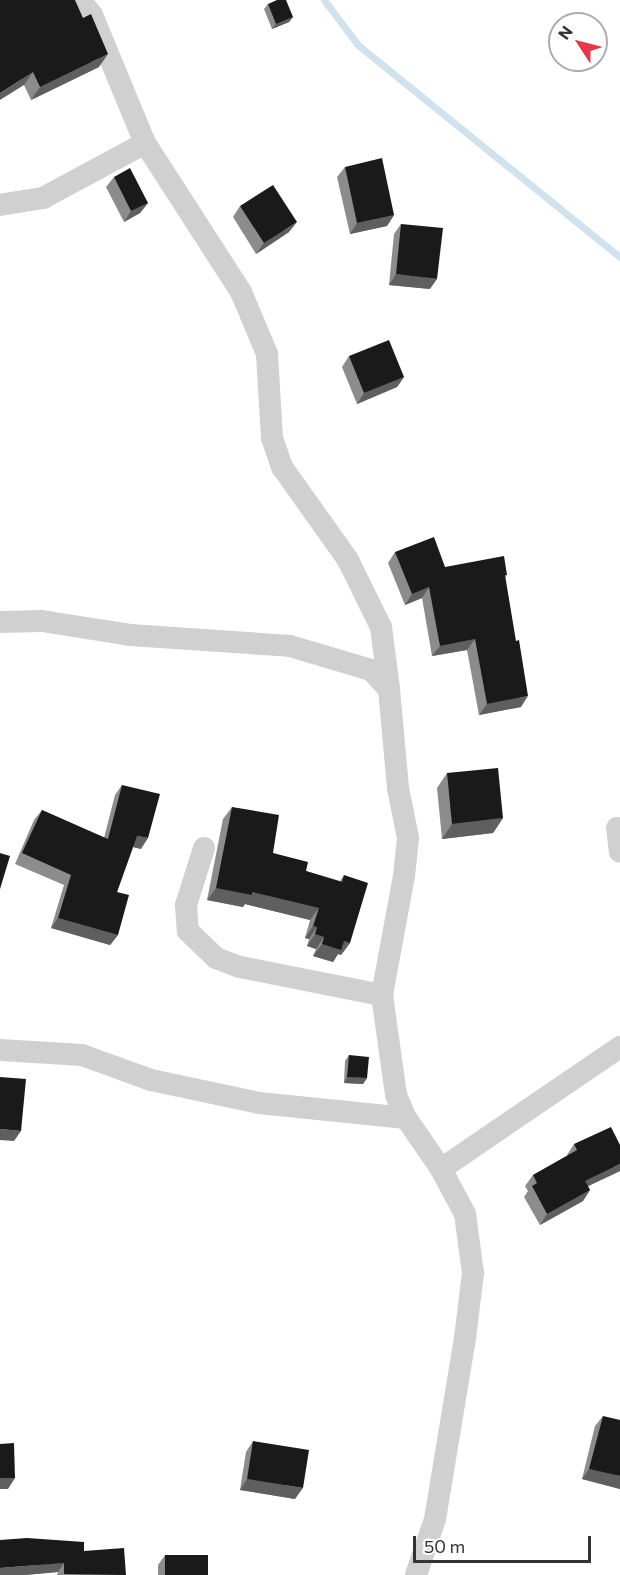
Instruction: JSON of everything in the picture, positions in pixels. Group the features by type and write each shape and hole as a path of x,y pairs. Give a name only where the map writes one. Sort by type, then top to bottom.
{"street":[{"path":"80,0 92,15 144,143 241,292 267,354 272,438 282,467 348,560 381,627 398,788 408,838 404,876 382,995 396,1095 406,1118 441,1169 465,1214 473,1273 465,1338 435,1519 416,1575"},
{"path":"0,205 43,198 144,143"},
{"path":"0,622 42,621 130,635 290,646 371,670 389,689"},
{"path":"617,828 620,852"},
{"path":"204,848 186,905 188,931 216,958 240,967 382,995"},
{"path":"441,1169 620,1047"},
{"path":"0,1050 82,1054 152,1080 259,1103 406,1118"}],"building":[{"path":"0,0 75,0 83,18 91,14 108,54 40,87 33,72 0,93"},
{"path":"277,0 286,0 293,17 276,24 268,4"},
{"path":"382,158 394,215 357,223 345,167"},
{"path":"130,168 148,203 131,211 114,177"},
{"path":"273,185 297,222 264,243 240,206"},
{"path":"401,224 443,228 437,279 396,274"},
{"path":"389,340 404,377 364,393 349,356"},
{"path":"434,537 445,567 504,556 516,641 519,640 528,696 487,704 475,639 440,646 429,587 412,594 395,552"},
{"path":"498,768 503,818 452,824 447,773"},
{"path":"122,785 160,794 148,838 137,836 117,892 129,895 118,935 58,918 71,875 22,853 42,810 108,839"},
{"path":"232,807 279,815 273,853 308,862 306,871 342,882 344,875 368,883 350,943 344,941 341,950 322,944 324,937 315,934 317,927 313,926 319,908 252,892 252,895 216,888"},
{"path":"0,853 10,856 0,889"},
{"path":"349,1055 369,1057 367,1078 347,1077"},
{"path":"0,1077 26,1079 21,1131 0,1129"},
{"path":"611,1127 620,1145 620,1164 585,1181 590,1190 547,1214 532,1186 537,1183 533,1175 577,1150 574,1144"},
{"path":"603,1416 620,1420 620,1476 589,1469"},
{"path":"253,1441 309,1450 303,1488 247,1479"},
{"path":"14,1443 15,1478 0,1478 0,1444"},
{"path":"27,1538 84,1542 84,1551 124,1548 126,1575 64,1574 64,1563 0,1568 0,1540"},
{"path":"165,1555 208,1555 208,1575 165,1575"}],"waterway":[{"path":"324,0 358,45 620,257"}]}
